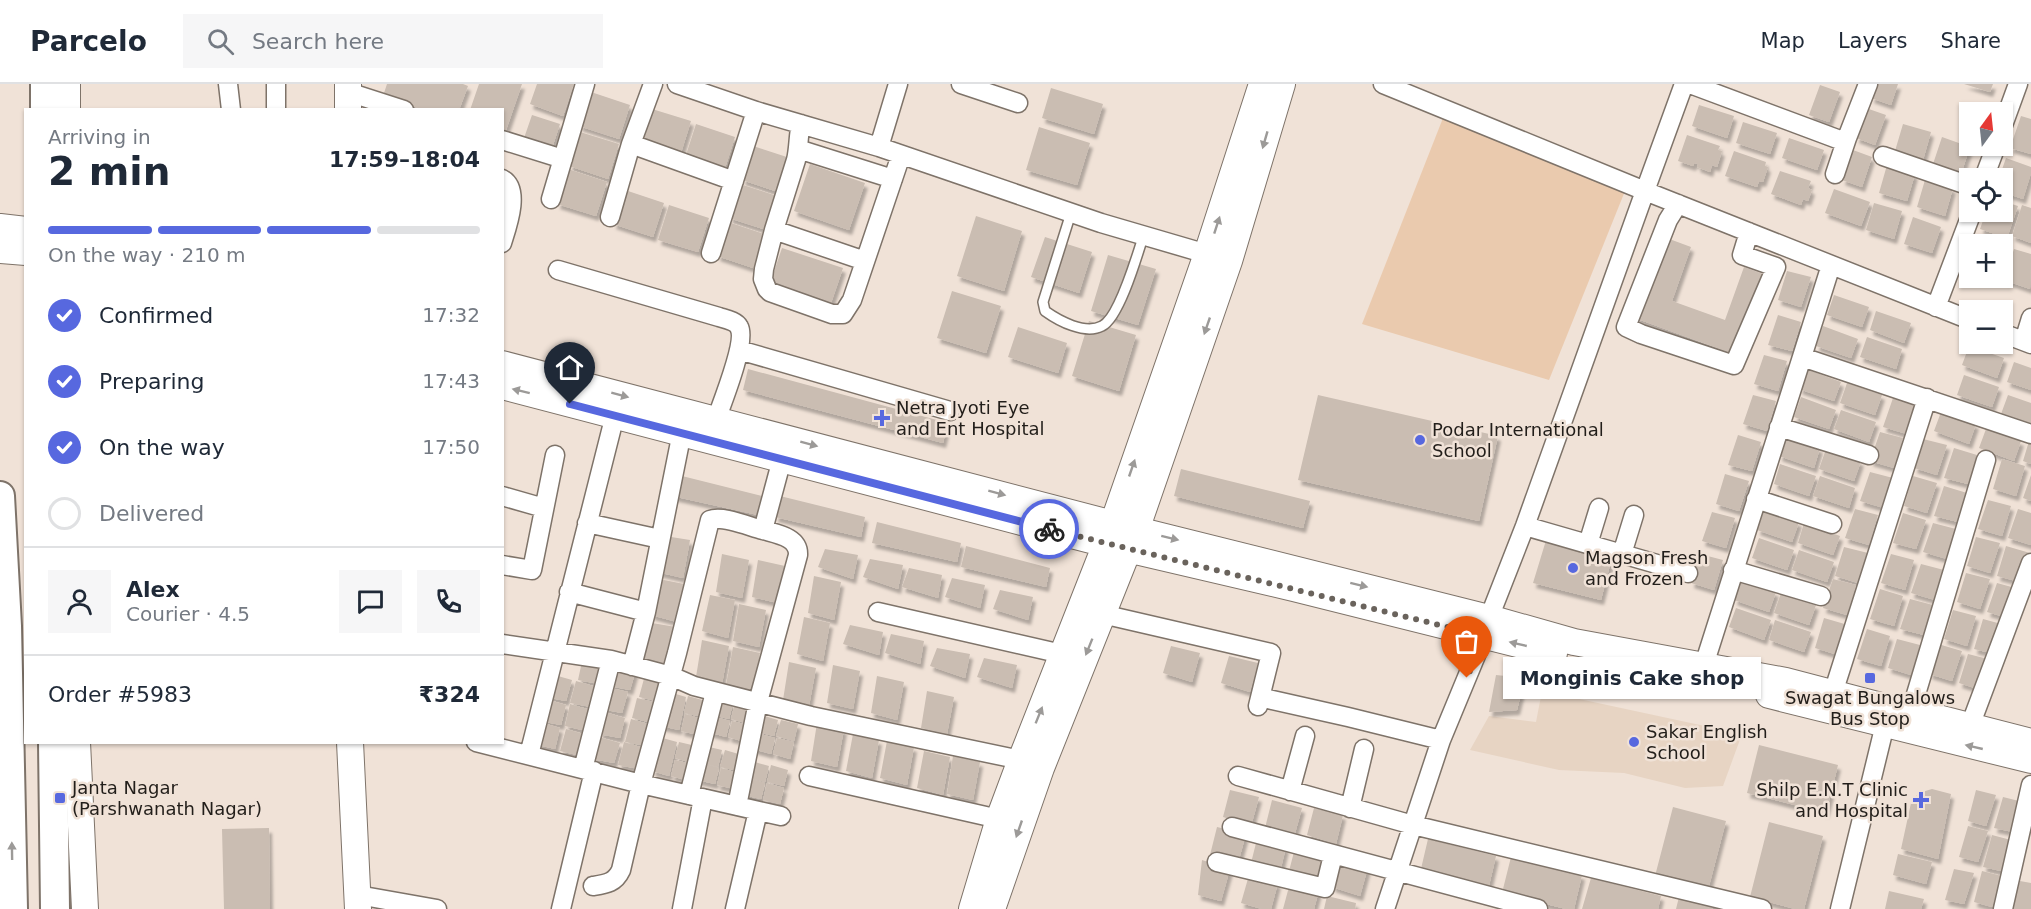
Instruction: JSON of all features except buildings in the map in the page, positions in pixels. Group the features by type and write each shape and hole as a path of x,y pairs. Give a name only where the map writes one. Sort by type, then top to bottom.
{"main road":[{"path":"45,84 45,108"},
{"path":"67,84 67,108"},
{"path":"993,909 1041,768 1102,614 1121,537 1207,254 1262,84"},
{"path":"972,909 999,819 1062,654 1121,537 1229,261 1282,84"},
{"path":"0,227 24,230"},
{"path":"0,250 24,252"},
{"path":"504,365 716,420 1121,537"},
{"path":"504,387 782,459 1121,537 1486,627 1574,642 1702,674 1784,699 1970,726 2031,742"},
{"path":"0,496 13,909"},
{"path":"1702,674 1833,693 2031,760"},
{"path":"53,744 56,909"},
{"path":"77,744 85,909"},
{"path":"350,744 358,902"}],"street":[{"path":"228,84 231,108"},
{"path":"276,84 276,108"},
{"path":"551,199 585,84"},
{"path":"610,217 631,144 653,84"},
{"path":"677,84 722,91 756,111 879,147 1143,237 1207,254"},
{"path":"879,147 898,84"},
{"path":"961,84 991,89 1018,103"},
{"path":"1383,84 1959,316"},
{"path":"1385,909 1442,740 1525,526 1684,84"},
{"path":"1690,84 1840,140 1847,138"},
{"path":"1835,174 1868,84"},
{"path":"2011,102 2018,84"},
{"path":"348,95 397,108"},
{"path":"711,253 756,111"},
{"path":"801,124 797,140 798,149 774,230 764,269 764,279 767,289 831,314 843,314 852,300 901,155"},
{"path":"504,141 562,159"},
{"path":"631,144 734,181"},
{"path":"798,149 893,179"},
{"path":"1883,156 1959,182"},
{"path":"504,180 511,187 511,211 505,220"},
{"path":"1678,204 1668,220 1626,327 1641,334 1734,365 1776,267 1742,255 1749,232"},
{"path":"1936,307 1968,222"},
{"path":"774,230 865,261"},
{"path":"1702,674 1831,265"},
{"path":"558,270 732,321 739,327 741,337 739,350 716,420"},
{"path":"2027,342 2031,318"},
{"path":"739,350 950,411"},
{"path":"1802,357 2031,434"},
{"path":"1833,693 1927,398"},
{"path":"529,755 615,415"},
{"path":"1779,428 1869,455"},
{"path":"632,666 646,612 682,432"},
{"path":"504,566 532,570 555,455"},
{"path":"763,530 782,459"},
{"path":"1840,909 1895,715 1986,460"},
{"path":"504,497 544,507"},
{"path":"1756,499 1832,525"},
{"path":"1588,544 1599,508"},
{"path":"1622,554 1634,515"},
{"path":"593,886 610,883 618,878 621,870 641,784 710,520 715,518 783,536 796,543 799,548 758,702 737,806"},
{"path":"587,523 660,539"},
{"path":"1525,526 1688,573"},
{"path":"1970,726 2031,563"},
{"path":"1733,570 1821,596"},
{"path":"569,592 646,612"},
{"path":"878,612 1062,654"},
{"path":"1102,614 1271,653 1263,703 1348,717 1442,740"},
{"path":"504,644 611,660 671,676 715,692 811,716 1021,760"},
{"path":"561,909 611,660"},
{"path":"682,909 696,797 715,692"},
{"path":"1290,791 1305,736"},
{"path":"484,744 641,784 781,816"},
{"path":"1350,808 1364,750"},
{"path":"809,776 999,819"},
{"path":"1238,776 1413,825 1762,909"},
{"path":"2003,909 2031,785"},
{"path":"735,909 758,811"},
{"path":"1232,827 1398,872 1505,905 1538,909"},
{"path":"1216,862 1325,888 1333,855"},
{"path":"358,902 437,909"}],"lane":[{"path":"1071,213 1043,302 1045,312 1055,319 1086,329 1102,326 1113,316 1143,237"}],"shaded area":[{"path":"1443,118 1625,191 1549,380 1362,324"},
{"path":"1542,691 1742,734 1723,786 1685,788 1624,773 1559,770 1470,750 1489,716 1536,722"}],"way so far":[{"path":"1049,529 1484,636 1467,678"}],"place":[{"name":"Netra Jyoti Eye and Ent Hospital","path":"882,418"},
{"name":"Podar International School","path":"1420,440"},
{"name":"Magson Fresh and Frozen","path":"1573,568"},
{"name":"Monginis Cake shop","path":"1467,678"},
{"name":"Swagat Bungalows Bus Stop","path":"1870,678"},
{"name":"Sakar English School","path":"1634,742"},
{"name":"Janta Nagar (Parshwanath Nagar)","path":"60,798"},
{"name":"Shilp E.N.T Clinic and Hospital","path":"1921,800"}],"route":[{"path":"570,404 1049,529"}]}
